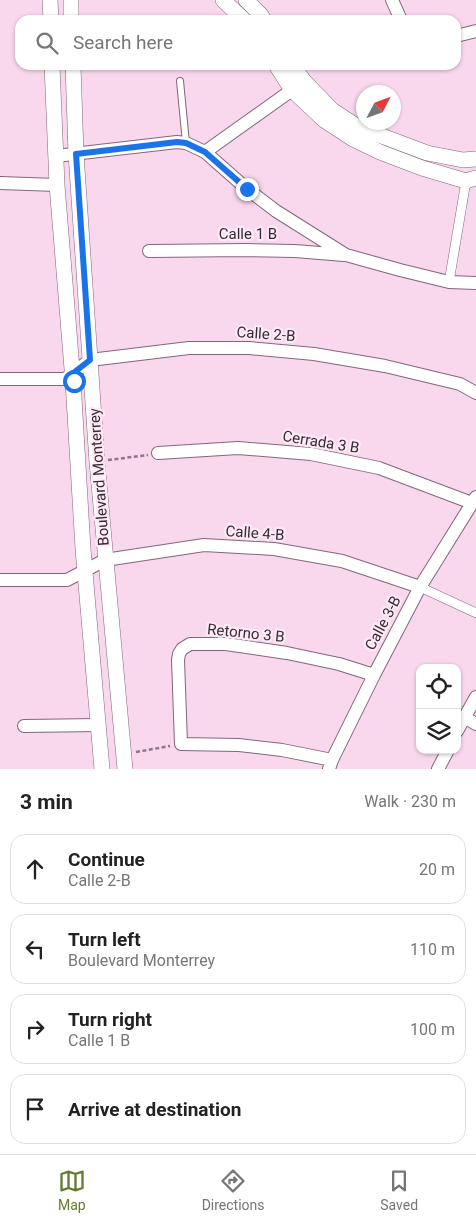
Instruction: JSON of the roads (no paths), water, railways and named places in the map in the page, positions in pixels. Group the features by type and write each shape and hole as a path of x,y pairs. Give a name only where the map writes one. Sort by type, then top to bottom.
{"street":[{"path":"50,0 51,15"},
{"path":"71,0 71,15"},
{"path":"223,0 239,15"},
{"path":"246,0 261,15"},
{"path":"392,0 399,15"},
{"path":"461,35 476,32"},
{"name":"Boulevard Monterrey","path":"52,70 56,156 85,570 102,769"},
{"name":"Boulevard Monterrey","path":"73,70 76,154 97,462 125,761"},
{"path":"279,70 292,90 324,120 353,139 380,152 422,168 471,180 449,282"},
{"path":"296,70 304,82 332,110 358,127 427,153 463,160 476,159"},
{"path":"205,152 292,90"},
{"name":"Calle 1 B","path":"56,156 177,142 186,143 205,152 247,189 276,211 346,255"},
{"path":"0,183 58,185"},
{"name":"Calle 1 B","path":"149,251 246,250 346,255 449,282 476,282"},
{"name":"Calle 2-B","path":"90,360 189,348 249,348 314,354 385,366 460,384 476,393"},
{"path":"0,379 65,379 90,360"},
{"name":"Calle 2-B","path":"460,384 476,382"},
{"name":"Cerrada 3 B","path":"158,453 238,448 311,454 379,468 474,500"},
{"name":"Calle 3-B","path":"331,764 374,675 420,587 474,500"},
{"name":"Calle 4-B","path":"0,580 67,580 105,560 204,546 274,549 342,560 420,587"},
{"path":"420,587 476,613"},
{"name":"Retorno 3 B","path":"331,764 282,750 239,745 181,744 179,654 182,649 190,644 226,644 339,664 374,675"},
{"path":"461,723 476,696"},
{"path":"464,717 476,724"},
{"path":"24,726 99,725"},
{"path":"438,769 446,754"}],"lane":[{"path":"180,81 186,143"}]}
